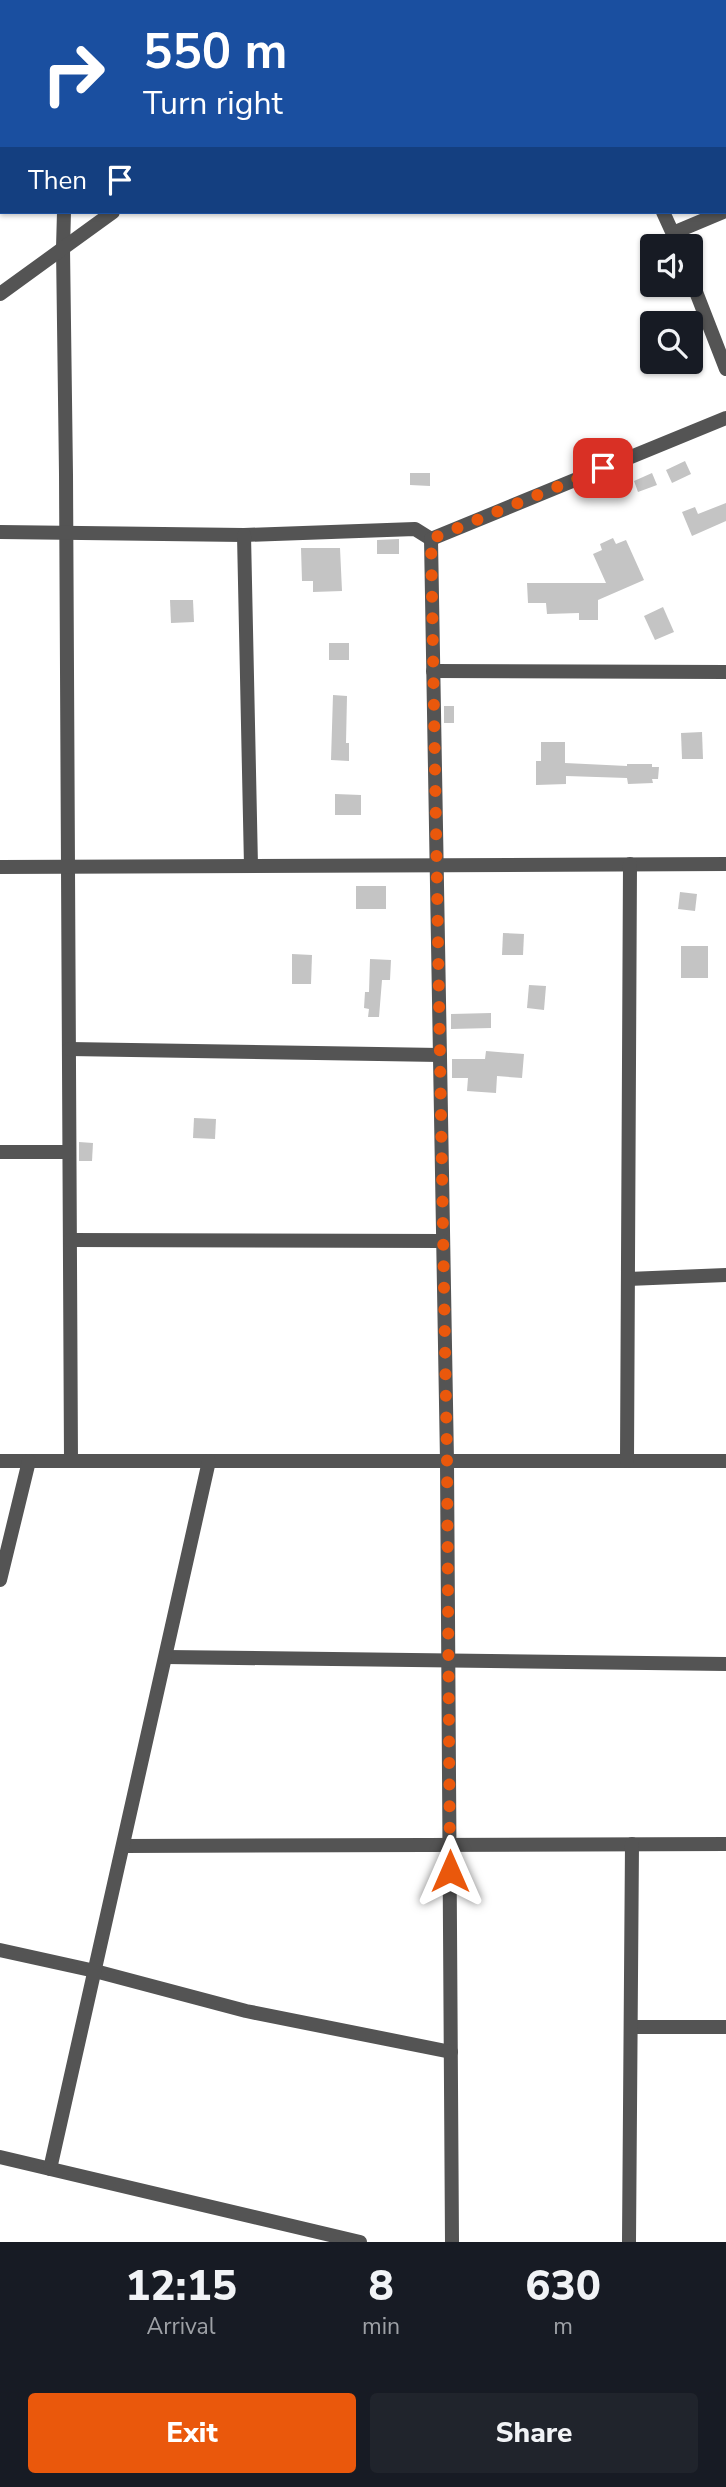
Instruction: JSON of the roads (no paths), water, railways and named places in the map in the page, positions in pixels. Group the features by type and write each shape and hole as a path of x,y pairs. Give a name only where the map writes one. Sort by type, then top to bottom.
{"street":[{"path":"64,214 71,1461"},
{"path":"0,294 110,214"},
{"path":"664,214 673,234"},
{"path":"686,234 719,214"},
{"path":"698,297 726,369"},
{"path":"431,539 726,418"},
{"path":"0,532 244,535 415,529 431,539"},
{"path":"244,535 251,866"},
{"path":"431,539 447,1461 452,2242"},
{"path":"433,671 726,672"},
{"path":"627,1461 631,864"},
{"path":"0,867 726,864"},
{"path":"69,1049 440,1055"},
{"path":"0,1152 69,1152"},
{"path":"70,1240 443,1241"},
{"path":"628,1279 726,1275"},
{"path":"0,1461 726,1461"},
{"path":"0,1580 29,1461"},
{"path":"50,2169 209,1461"},
{"path":"166,1657 726,1664"},
{"path":"629,2242 632,1844"},
{"path":"124,1846 726,1844"},
{"path":"0,1950 95,1971 247,2011 451,2052"},
{"path":"631,2027 726,2027"},
{"path":"0,2157 360,2242"}]}
